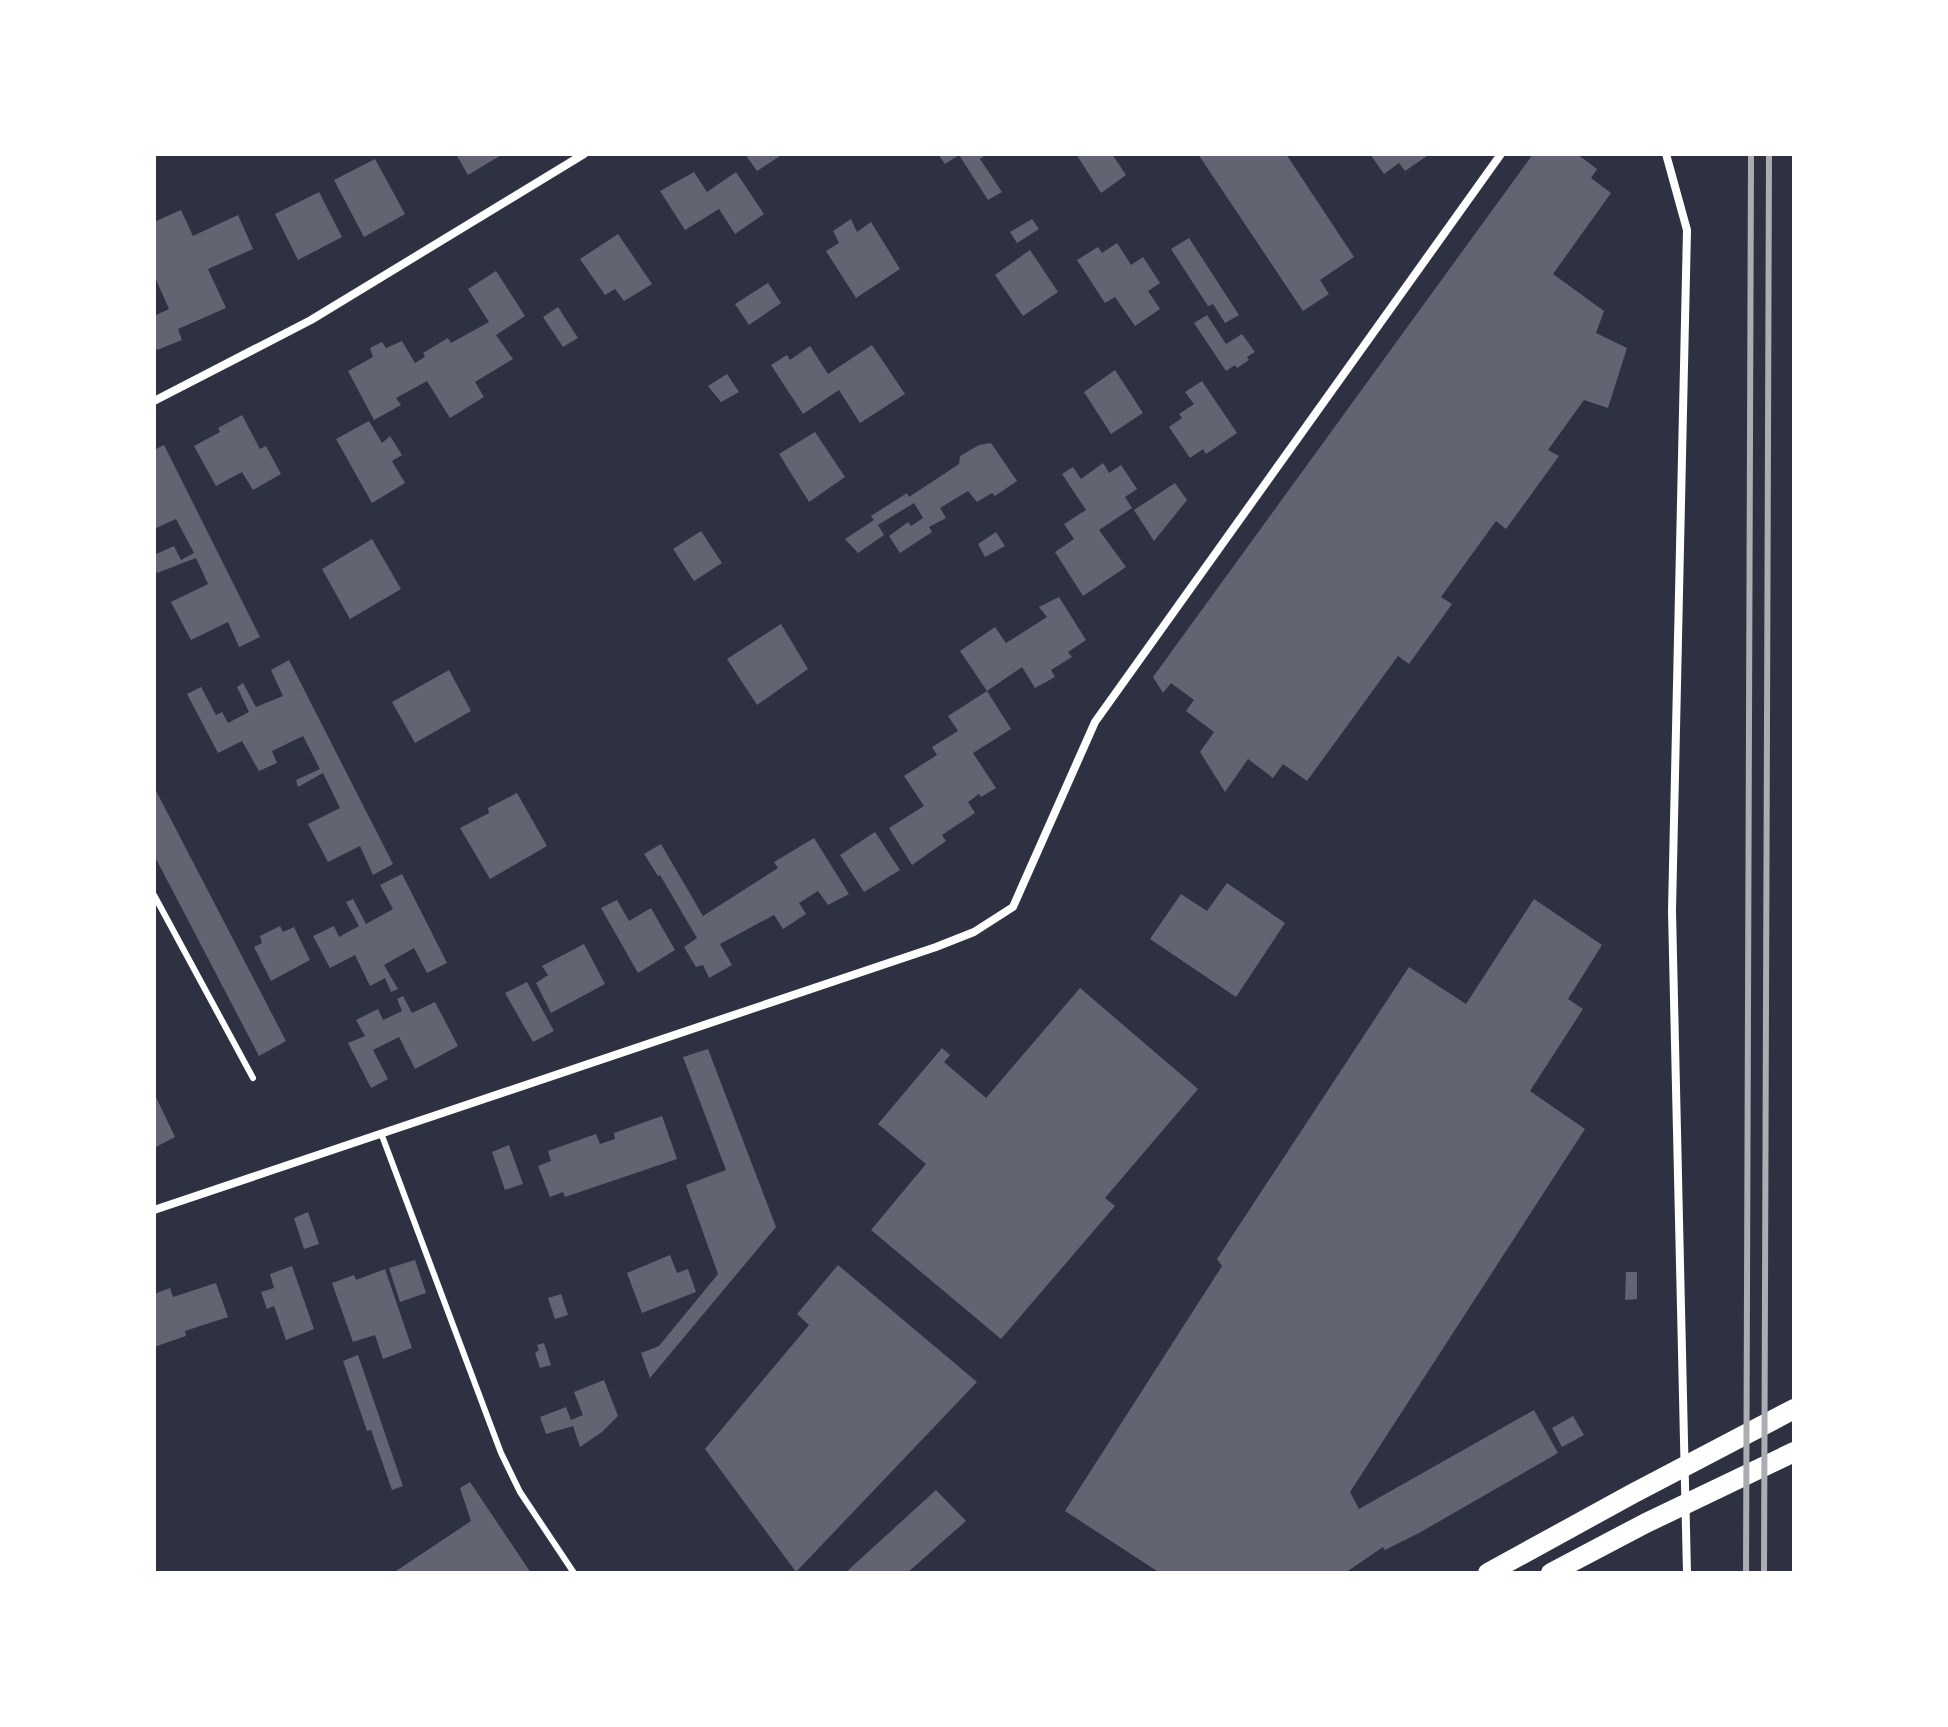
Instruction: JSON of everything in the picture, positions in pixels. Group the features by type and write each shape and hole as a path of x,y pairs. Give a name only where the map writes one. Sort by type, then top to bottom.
{"main road":[{"path":"1488,1573 1794,1409"},
{"path":"1551,1573 1646,1523 1794,1452"}],"street":[{"path":"154,401 311,320 584,154"},
{"path":"154,1210 936,947 974,932 1013,907 1095,722 1501,154"},
{"path":"1666,154 1687,230 1672,911 1687,1573"}],"lane":[{"path":"154,895 253,1078"},
{"path":"381,1133 501,1453 520,1492 574,1573"}],"building":[{"path":"503,154 468,175 457,156"},
{"path":"745,154 783,154 757,171"},
{"path":"938,154 983,154 980,159 1002,192 988,200 959,155 945,164"},
{"path":"1076,154 1112,154 1126,175 1101,193"},
{"path":"1198,154 1286,154 1354,257 1320,280 1329,294 1303,311"},
{"path":"1370,154 1427,156 1405,171 1399,163 1384,174"},
{"path":"1533,154 1577,154 1597,169 1591,178 1611,193 1553,274 1604,311 1596,333 1627,348 1608,408 1584,400 1548,450 1559,456 1506,529 1496,521 1441,597 1452,604 1409,664 1398,656 1307,781 1283,764 1273,778 1248,759 1225,792 1200,752 1214,732 1186,711 1194,700 1171,683 1163,693 1153,677"},
{"path":"375,159 405,214 364,237 334,180"},
{"path":"694,172 707,192 736,172 764,214 735,234 719,209 685,230 660,191"},
{"path":"319,192 342,237 298,260 275,214"},
{"path":"181,210 193,236 238,215 253,249 208,269 226,308 178,329 182,340 157,350 154,344 154,316 169,309 154,275 154,222"},
{"path":"851,219 857,232 871,222 900,269 856,298 826,251 839,243 833,231"},
{"path":"1032,219 1039,229 1017,243 1010,232"},
{"path":"618,234 652,284 624,301 615,289 605,295 580,259"},
{"path":"1189,238 1239,315 1225,323 1213,304 1208,306 1171,249"},
{"path":"1117,243 1131,265 1143,257 1160,283 1148,291 1160,309 1135,326 1115,297 1105,303 1077,260 1098,247 1102,253"},
{"path":"1030,250 1058,292 1023,316 995,275"},
{"path":"496,271 525,316 496,335 513,359 475,382 484,397 450,418 427,381 396,398 401,405 374,420 348,371 373,357 370,348 382,342 386,348 402,341 415,363 425,357 423,353 448,338 451,343 489,322 468,289"},
{"path":"768,283 781,303 749,325 735,304"},
{"path":"558,307 578,338 563,347 543,317"},
{"path":"1207,315 1226,344 1242,334 1255,352 1247,357 1249,360 1226,371 1194,323"},
{"path":"872,345 905,394 860,423 839,390 803,414 771,365 787,355 790,360 810,346 828,374"},
{"path":"1115,370 1143,413 1111,434 1084,392"},
{"path":"727,374 739,392 721,402 708,386"},
{"path":"1202,381 1237,433 1206,454 1203,449 1190,458 1169,427 1182,418 1179,414 1194,404 1185,392"},
{"path":"242,415 260,449 266,446 281,474 253,490 242,472 216,486 194,446"},
{"path":"369,421 382,443 390,436 402,455 392,461 405,483 372,503 336,439"},
{"path":"815,432 845,477 809,502 779,454"},
{"path":"991,443 1017,481 995,496 992,493 977,502 968,491 940,508 946,518 929,527 932,532 900,553 889,536 908,522 911,526 923,518 914,503 878,525 884,535 858,553 845,539 874,520 871,516 907,493 909,497 959,464 960,456 979,445"},
{"path":"164,445 260,637 239,647 228,622 191,640 171,602 208,584 196,558 157,573 154,567 154,555 174,546 181,560 194,553 176,519 154,529 154,450"},
{"path":"1103,463 1109,473 1121,465 1137,489 1125,497 1132,508 1099,530 1126,567 1083,596 1055,552 1074,539 1064,524 1086,510 1062,474 1073,467 1081,479"},
{"path":"1175,483 1187,500 1154,541 1134,510"},
{"path":"701,531 722,563 694,581 673,549"},
{"path":"996,532 1005,546 985,557 978,544"},
{"path":"372,539 401,589 350,619 322,569"},
{"path":"1059,597 1086,640 1068,652 1072,657 1051,670 1055,677 1035,688 1022,667 987,691 960,651 995,627 1006,643 1047,617 1039,607"},
{"path":"781,624 808,669 757,705 727,659"},
{"path":"289,660 393,864 373,875 360,846 328,862 308,824 340,808 323,773 298,787 296,780 320,769 303,736 272,751 277,763 259,771 242,741 218,753 187,694 201,687 216,715 222,712 228,723 249,712 237,687 243,683 256,707 283,696 271,670"},
{"path":"449,670 471,711 415,743 392,702"},
{"path":"987,691 1011,729 973,753 996,788 968,802 975,813 942,835 946,841 912,865 889,828 924,806 904,776 937,755 932,747 958,731 948,716"},
{"path":"154,787 286,1041 259,1056 154,855"},
{"path":"517,793 547,846 490,879 460,828"},
{"path":"875,832 900,870 864,892 840,855"},
{"path":"814,838 849,894 828,905 818,891 799,903 806,914 783,929 774,915 720,944 732,965 709,978 703,965 696,967 684,947 697,938 644,854 661,844 703,916 778,868 774,862"},
{"path":"402,874 447,963 427,973 414,948 384,965 398,989 391,992 385,978 370,986 355,955 330,968 313,936 334,926 339,937 359,926 346,902 353,899 366,924 393,909 380,885"},
{"path":"1227,883 1285,923 1236,997 1150,939 1181,894 1207,911"},
{"path":"1534,899 1602,945 1568,999 1583,1009 1530,1091 1585,1129 1350,1492 1359,1509 1534,1410 1558,1453 1419,1533 1385,1550 1383,1547 1345,1573 1160,1573 1065,1511 1222,1266 1217,1259 1409,967 1466,1004"},
{"path":"617,900 629,921 651,908 675,950 638,973 601,908"},
{"path":"280,926 283,932 294,927 310,960 271,981 254,947 262,943 260,936"},
{"path":"584,944 605,984 551,1013 536,983 548,975 542,966"},
{"path":"527,982 554,1031 533,1042 505,993"},
{"path":"1080,988 1198,1089 1105,1198 1115,1206 1001,1339 871,1230 926,1164 878,1124 942,1048 950,1055 944,1062 986,1098"},
{"path":"403,996 412,1013 435,1002 458,1046 415,1069 399,1037 373,1050 388,1079 371,1088 348,1043 365,1036 356,1020 378,1009 383,1020 402,1011 397,999"},
{"path":"708,1049 776,1227 650,1378 641,1353 659,1346 718,1274 686,1185 726,1170 683,1057"},
{"path":"154,1093 175,1137 154,1148"},
{"path":"662,1116 677,1159 565,1197 563,1192 550,1197 538,1166 551,1161 548,1151 596,1134 600,1144 615,1139 614,1133"},
{"path":"509,1145 523,1184 505,1190 492,1152"},
{"path":"308,1212 319,1244 304,1249 294,1218"},
{"path":"670,1255 677,1273 688,1269 696,1292 642,1313 627,1273"},
{"path":"415,1260 426,1293 400,1302 389,1268"},
{"path":"838,1265 977,1382 796,1572 705,1449 809,1325 797,1314"},
{"path":"292,1266 314,1329 286,1340 274,1306 267,1309 261,1292 274,1288 270,1274"},
{"path":"385,1269 412,1348 383,1359 375,1335 353,1342 332,1283 354,1275 356,1280"},
{"path":"1626,1272 1637,1272 1637,1299 1625,1300"},
{"path":"216,1283 228,1317 185,1331 186,1336 154,1347 154,1294 170,1288 173,1297"},
{"path":"561,1294 568,1315 555,1319 548,1298"},
{"path":"544,1343 551,1365 540,1368 535,1353 539,1350 537,1345"},
{"path":"358,1355 403,1486 392,1490 371,1430 367,1431 343,1361"},
{"path":"604,1380 618,1416 602,1432 580,1447 573,1426 546,1434 540,1417 566,1407 571,1420 583,1415 574,1392"},
{"path":"1573,1416 1584,1435 1562,1447 1552,1428"},
{"path":"470,1482 531,1573 393,1573 471,1521 460,1488"},
{"path":"936,1490 966,1521 907,1573 845,1573"}],"railway":[{"path":"1746,1573 1751,154"},
{"path":"1764,1573 1769,154"}]}
